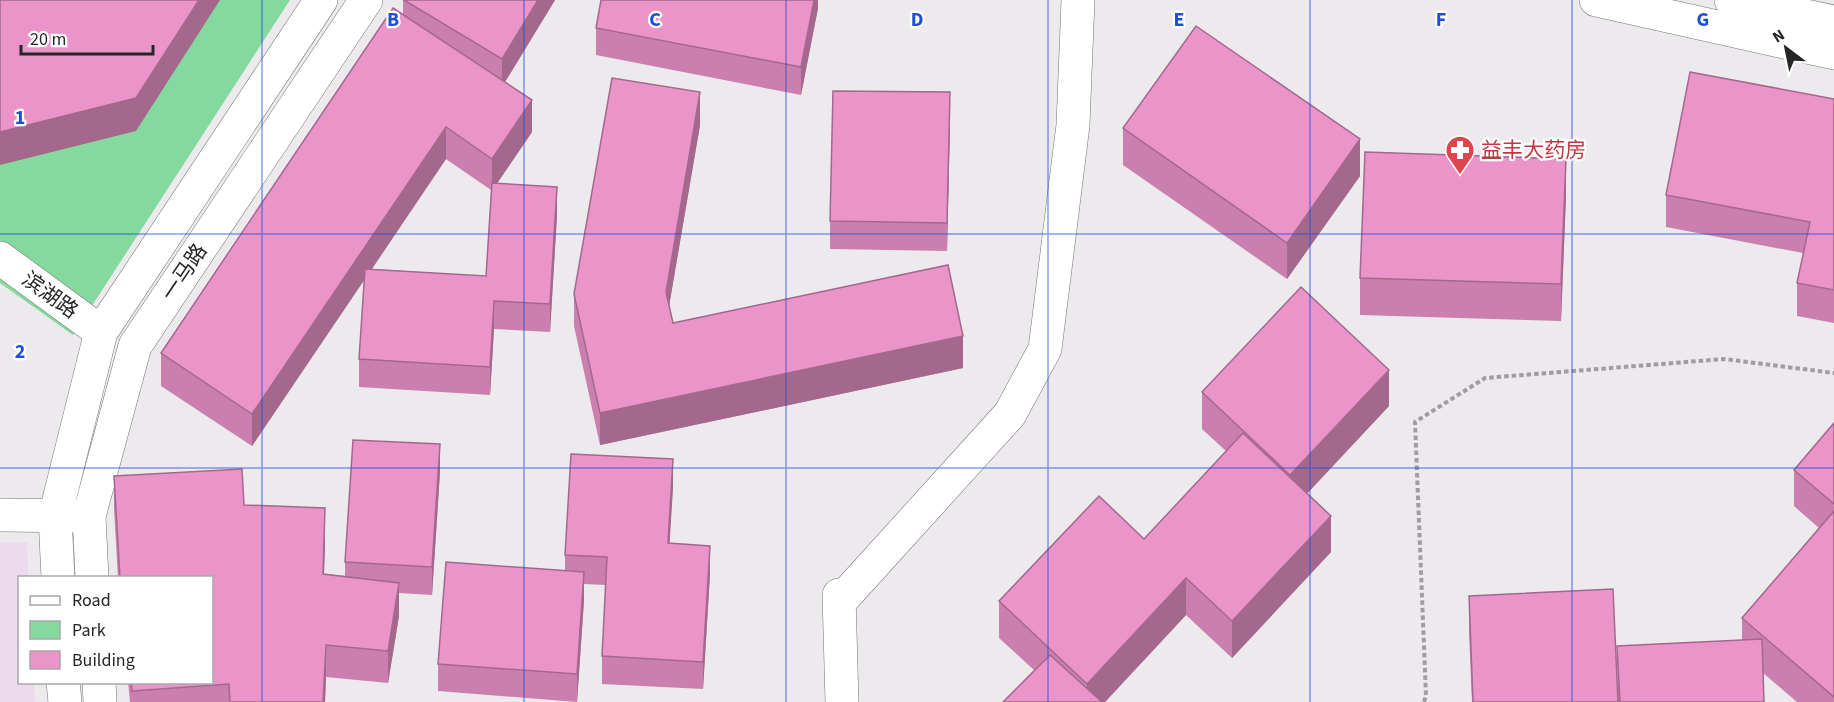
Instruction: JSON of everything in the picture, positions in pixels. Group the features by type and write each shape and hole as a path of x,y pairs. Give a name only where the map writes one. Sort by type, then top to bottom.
{"main road":[{"name":"一马路","path":"58,576 54,516 101,332 321,0"},
{"name":"一马路","path":"93,576 89,516 135,345 366,0"},
{"path":"842,702 839,595 845,596 1010,414 1045,349 1073,125 1078,0"},
{"path":"1596,0 1834,53"},
{"path":"1731,0 1834,22"},
{"name":"滨湖路","path":"0,258 101,332"},
{"path":"0,515 89,516"},
{"path":"63,684 64,702"},
{"path":"99,684 100,702"}],"path":[{"path":"1424,702 1426,696 1415,422 1485,378 1724,359 1834,373"}],"shaded area":[{"path":"0,542 27,542 28,576 18,576 18,684 34,684 35,702 0,702"}],"green space":[{"path":"0,0 290,0 73,335 0,283"}],"building":[{"path":"0,0 199,0 136,98 0,132"},
{"path":"404,0 538,0 502,59"},
{"path":"601,0 814,0 801,67 596,28"},
{"path":"393,8 532,100 492,159 446,127 252,414 161,353"},
{"path":"1196,26 1360,139 1287,243 1123,128"},
{"path":"1690,72 1834,99 1834,290 1797,283 1810,222 1666,195"},
{"path":"612,78 700,92 666,292 673,323 948,265 963,336 600,413 574,294"},
{"path":"833,91 950,92 947,223 830,221"},
{"path":"1365,152 1566,159 1561,284 1360,278"},
{"path":"492,183 557,187 550,304 494,301 490,367 359,359 365,269 486,276"},
{"path":"1301,287 1389,370 1290,475 1202,392"},
{"path":"1834,423 1834,504 1794,470"},
{"path":"1243,433 1331,516 1232,621 1186,578 1087,684 999,601 1099,496 1144,539"},
{"path":"353,440 440,444 432,567 345,562"},
{"path":"571,454 673,459 668,543 710,546 703,662 602,656 607,557 565,555"},
{"path":"242,469 244,505 325,508 323,574 399,583 388,651 326,645 323,702 230,702 229,684 132,691 131,684 213,684 213,576 120,576 114,476"},
{"path":"1834,511 1834,697 1742,618"},
{"path":"446,562 584,572 577,674 438,664"},
{"path":"1613,589 1618,702 1473,702 1469,596"},
{"path":"1762,639 1764,702 1620,702 1617,646"},
{"path":"1050,655 1102,702 1003,702"}],"place":[{"name":"益丰大药房","path":"1460,176"}]}
